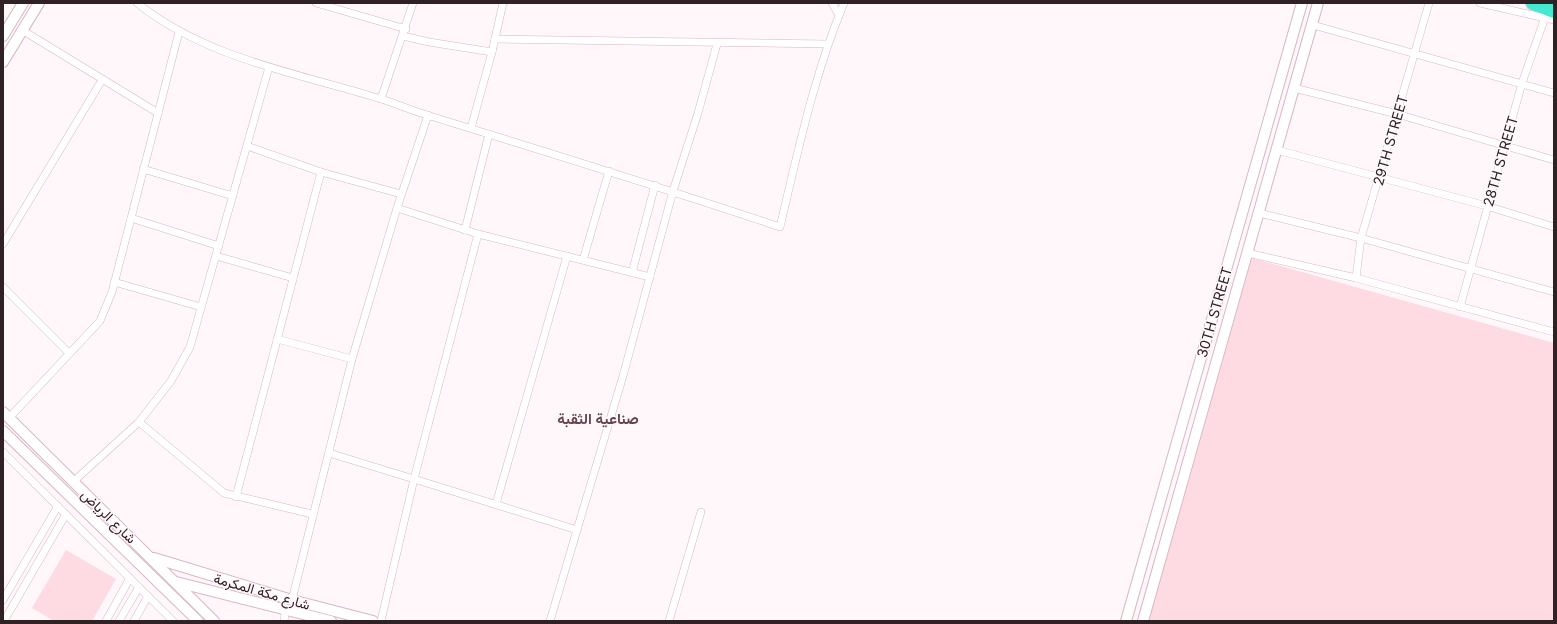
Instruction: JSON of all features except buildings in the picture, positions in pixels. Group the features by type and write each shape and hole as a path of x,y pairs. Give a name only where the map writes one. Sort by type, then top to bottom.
{"highway":[{"path":"1533,3 1550,14"}],"street":[{"path":"3,36 23,3"},
{"path":"3,62 39,3"},
{"path":"138,3 179,32 269,67 381,99 655,185 780,227 827,44 844,3"},
{"path":"316,3 404,32 429,42 492,52"},
{"path":"381,99 414,3"},
{"path":"471,128 492,52 503,3"},
{"path":"832,3 839,15"},
{"name":"30TH STREET","path":"1126,621 1302,3"},
{"name":"30TH STREET","path":"1143,621 1318,3"},
{"name":"29TH STREET","path":"1356,278 1361,238 1380,178 1429,3"},
{"path":"1480,3 1550,14 1554,20"},
{"name":"28TH STREET","path":"1460,307 1472,270 1487,206 1522,84 1550,14"},
{"path":"1313,24 1554,93"},
{"path":"22,30 158,113"},
{"path":"6,415 70,353 100,321 114,282 179,32"},
{"path":"495,39 717,44 827,44"},
{"path":"550,621 650,277 673,191 698,113 717,44"},
{"path":"74,481 139,422 171,382 190,347 269,67"},
{"path":"3,244 102,80"},
{"path":"1294,88 1397,114 1554,160"},
{"path":"284,621 329,453 352,359 401,194 428,115"},
{"path":"465,230 489,134"},
{"path":"247,146 321,172 401,194"},
{"path":"1277,150 1487,206 1554,226"},
{"path":"143,169 233,196"},
{"path":"583,260 609,171"},
{"path":"236,497 321,172"},
{"path":"632,272 655,185"},
{"path":"397,208 478,234 650,277"},
{"path":"1259,214 1361,238 1554,292"},
{"path":"131,218 219,246"},
{"path":"382,621 414,479 478,234"},
{"path":"1248,253 1356,278 1554,332"},
{"path":"216,256 293,278"},
{"path":"496,504 567,256"},
{"path":"114,282 201,307"},
{"path":"3,287 70,353"},
{"path":"277,339 352,359"},
{"name":"شارع الرياض","path":"6,415 214,621"},
{"path":"139,422 210,483 224,493 312,514"},
{"name":"شارع الرياض","path":"3,431 198,621"},
{"path":"3,452 173,621"},
{"path":"329,453 577,530"},
{"path":"3,600 58,506"},
{"path":"669,621 701,512"},
{"path":"4,621 66,514"},
{"name":"شارع مكة المكرمة","path":"152,558 289,604 316,619 331,621"},
{"path":"106,621 130,578"},
{"name":"شارع مكة المكرمة","path":"176,582 373,621"},
{"path":"119,621 139,587"},
{"path":"198,604 199,595 203,588"},
{"path":"134,621 148,596"}],"shaded area":[{"path":"1252,258 1554,343 1554,621 1149,621"},
{"path":"66,550 116,579 92,621 54,621 32,608"}],"district":[{"name":"صناعية الثقبة","path":"598,418"}]}
